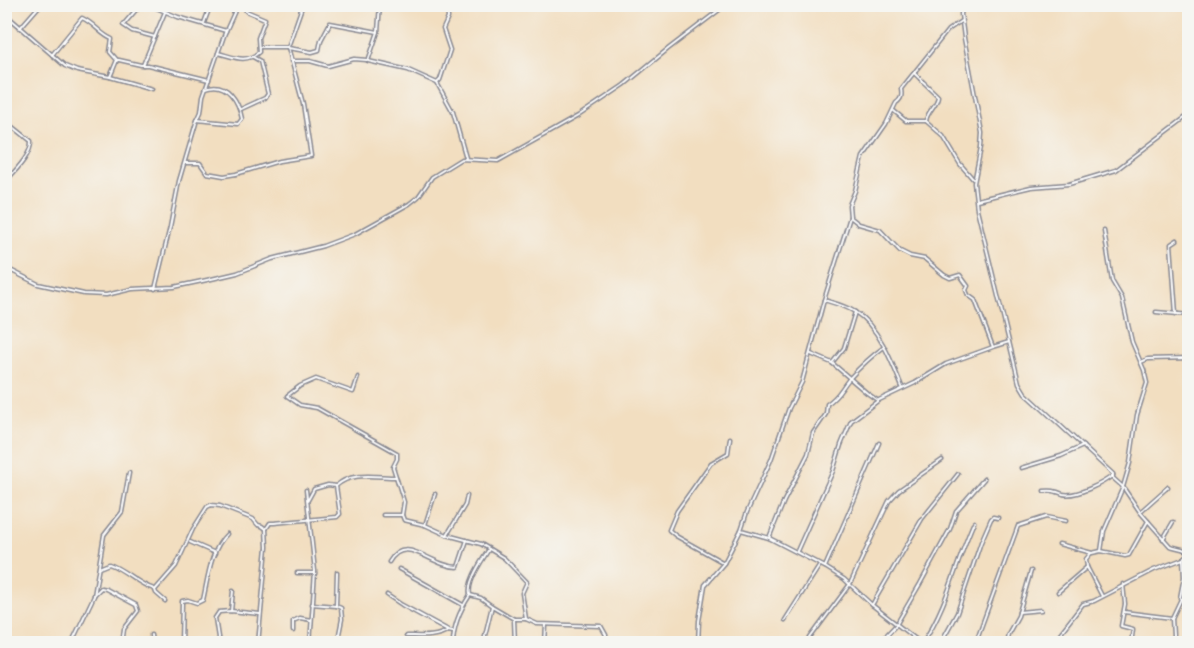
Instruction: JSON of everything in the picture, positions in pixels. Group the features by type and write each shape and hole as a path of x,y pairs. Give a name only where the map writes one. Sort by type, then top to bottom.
{"street":[{"path":"9,4 4,12 70,69 152,89"},
{"path":"20,28 41,4"},
{"path":"141,4 126,21 124,27 155,37"},
{"path":"147,4 226,31"},
{"path":"204,24 211,4"},
{"path":"155,289 179,181 201,112 208,80 238,4"},
{"path":"218,53 245,60 259,52 258,38 265,19 246,11 243,4"},
{"path":"185,163 200,163 207,174 224,176 279,161 311,156 303,104 288,48 303,4"},
{"path":"367,60 378,32 380,4"},
{"path":"437,83 450,50 443,30 448,18 447,4"},
{"path":"4,267 38,284 84,294 106,294 132,289 174,287 227,275 354,234 413,201 432,177 461,159 498,161 578,116 624,85 727,4"},
{"path":"963,4 961,21 982,133 974,180 980,224 1020,382 1026,393 1113,474 1113,478 1123,487 1163,539 1170,546 1190,552 1183,559 1123,584 1083,604 1054,638 1040,642 990,644"},
{"path":"143,65 165,12"},
{"path":"52,55 82,18 112,39 110,52 117,60 148,64 208,80"},
{"path":"698,644 699,621 707,582 724,563 741,530 771,460 789,408 802,382 850,217 849,205 855,191 863,157 902,96 901,89 948,30 961,21"},
{"path":"260,47 312,52 319,50 321,40 330,23 378,32"},
{"path":"241,109 267,97 260,61 253,57"},
{"path":"291,60 310,61 328,66 354,59 367,60 408,70 437,83 453,112 466,158"},
{"path":"110,77 117,60"},
{"path":"914,73 938,96 926,121"},
{"path":"197,120 238,124 242,119 241,109 227,90 214,86 206,88"},
{"path":"893,111 906,121 926,121 943,136 960,164 974,180"},
{"path":"977,200 1031,187 1069,184 1116,170 1190,114"},
{"path":"4,131 11,125 31,141 29,152 4,183"},
{"path":"850,217 859,224 880,230 900,251 925,259 944,275 950,278 960,275 968,286 966,290 968,294 975,300 993,347"},
{"path":"1101,551 1104,531 1123,487 1131,460 1137,415 1147,378 1132,342 1122,298 1112,281 1104,231"},
{"path":"1176,314 1171,244 1177,240"},
{"path":"824,300 855,312 873,329 884,347 902,388"},
{"path":"832,363 844,348 855,312"},
{"path":"1156,312 1190,315"},
{"path":"797,551 833,471 851,421 879,400 915,384 946,364 1010,342"},
{"path":"769,538 784,501 808,454 813,433 826,414 827,404 838,396 849,379 872,355 884,347"},
{"path":"811,354 832,363 849,379 879,400"},
{"path":"1141,362 1148,359 1190,358"},
{"path":"358,377 353,392 316,379 300,386 287,396 300,405 317,408 397,453 393,467 404,501 402,515 404,520 425,525 447,535 477,542 504,558 527,582 522,592 526,619"},
{"path":"724,563 669,530 677,511 711,463 728,453 730,438"},
{"path":"825,567 879,443"},
{"path":"1021,468 1061,456 1083,446"},
{"path":"810,638 850,584 890,501 899,490 942,460"},
{"path":"94,596 104,535 122,512 129,473"},
{"path":"872,605 922,519 958,474"},
{"path":"1044,491 1056,490 1064,494 1071,493 1095,487 1113,474"},
{"path":"336,486 353,477 365,475 396,477"},
{"path":"878,644 896,625 950,529 956,511 984,479"},
{"path":"308,500 314,489 328,485 336,486"},
{"path":"258,644 267,554 266,529 270,523 337,517 339,514 336,486"},
{"path":"1140,512 1168,487"},
{"path":"306,490 315,573 309,644"},
{"path":"425,525 435,494"},
{"path":"447,535 465,505 467,496"},
{"path":"155,590 161,580 167,577 176,566 198,520 211,505 220,506 253,519 266,529"},
{"path":"383,515 402,515"},
{"path":"975,644 1018,526 1046,517 1066,520"},
{"path":"940,644 957,613 991,519 998,518"},
{"path":"1059,544 1092,553 1101,551 1129,555 1148,521"},
{"path":"921,643 934,626 943,606 974,522"},
{"path":"1163,539 1173,522"},
{"path":"741,530 769,538 820,564 844,579 896,625 921,643 934,644"},
{"path":"181,644 182,602 188,600 197,603 202,600 214,553 227,534"},
{"path":"389,562 394,554 407,549 433,561 458,567 467,540"},
{"path":"189,542 214,553"},
{"path":"453,644 453,631 463,605 470,595 469,591 478,568 489,549"},
{"path":"1092,553 1086,559 1087,567 1102,596"},
{"path":"1173,636 1172,618 1181,599 1183,559"},
{"path":"99,568 109,564 122,569 146,587 155,590 165,601"},
{"path":"785,620 820,564"},
{"path":"1058,592 1087,567"},
{"path":"399,569 463,605"},
{"path":"1006,643 1019,612 1031,571"},
{"path":"336,606 337,572"},
{"path":"297,573 315,573"},
{"path":"1123,584 1125,603 1121,626 1132,629 1131,644"},
{"path":"71,644 94,596 98,590 106,589 136,605 138,611 124,629 122,644"},
{"path":"231,611 233,591"},
{"path":"387,595 453,631"},
{"path":"470,595 481,598 514,619 526,619 546,625 601,626 606,635 606,644"},
{"path":"1181,599 1190,597"},
{"path":"312,604 341,608 342,619 337,644"},
{"path":"483,644 492,606"},
{"path":"219,644 215,618 222,610 261,614"},
{"path":"1019,612 1041,610"},
{"path":"1124,612 1172,618"},
{"path":"293,631 293,621 300,618 311,620"},
{"path":"514,619 515,644"},
{"path":"544,644 546,625"},
{"path":"406,636 431,635 448,630"},
{"path":"151,636 152,644"}]}
